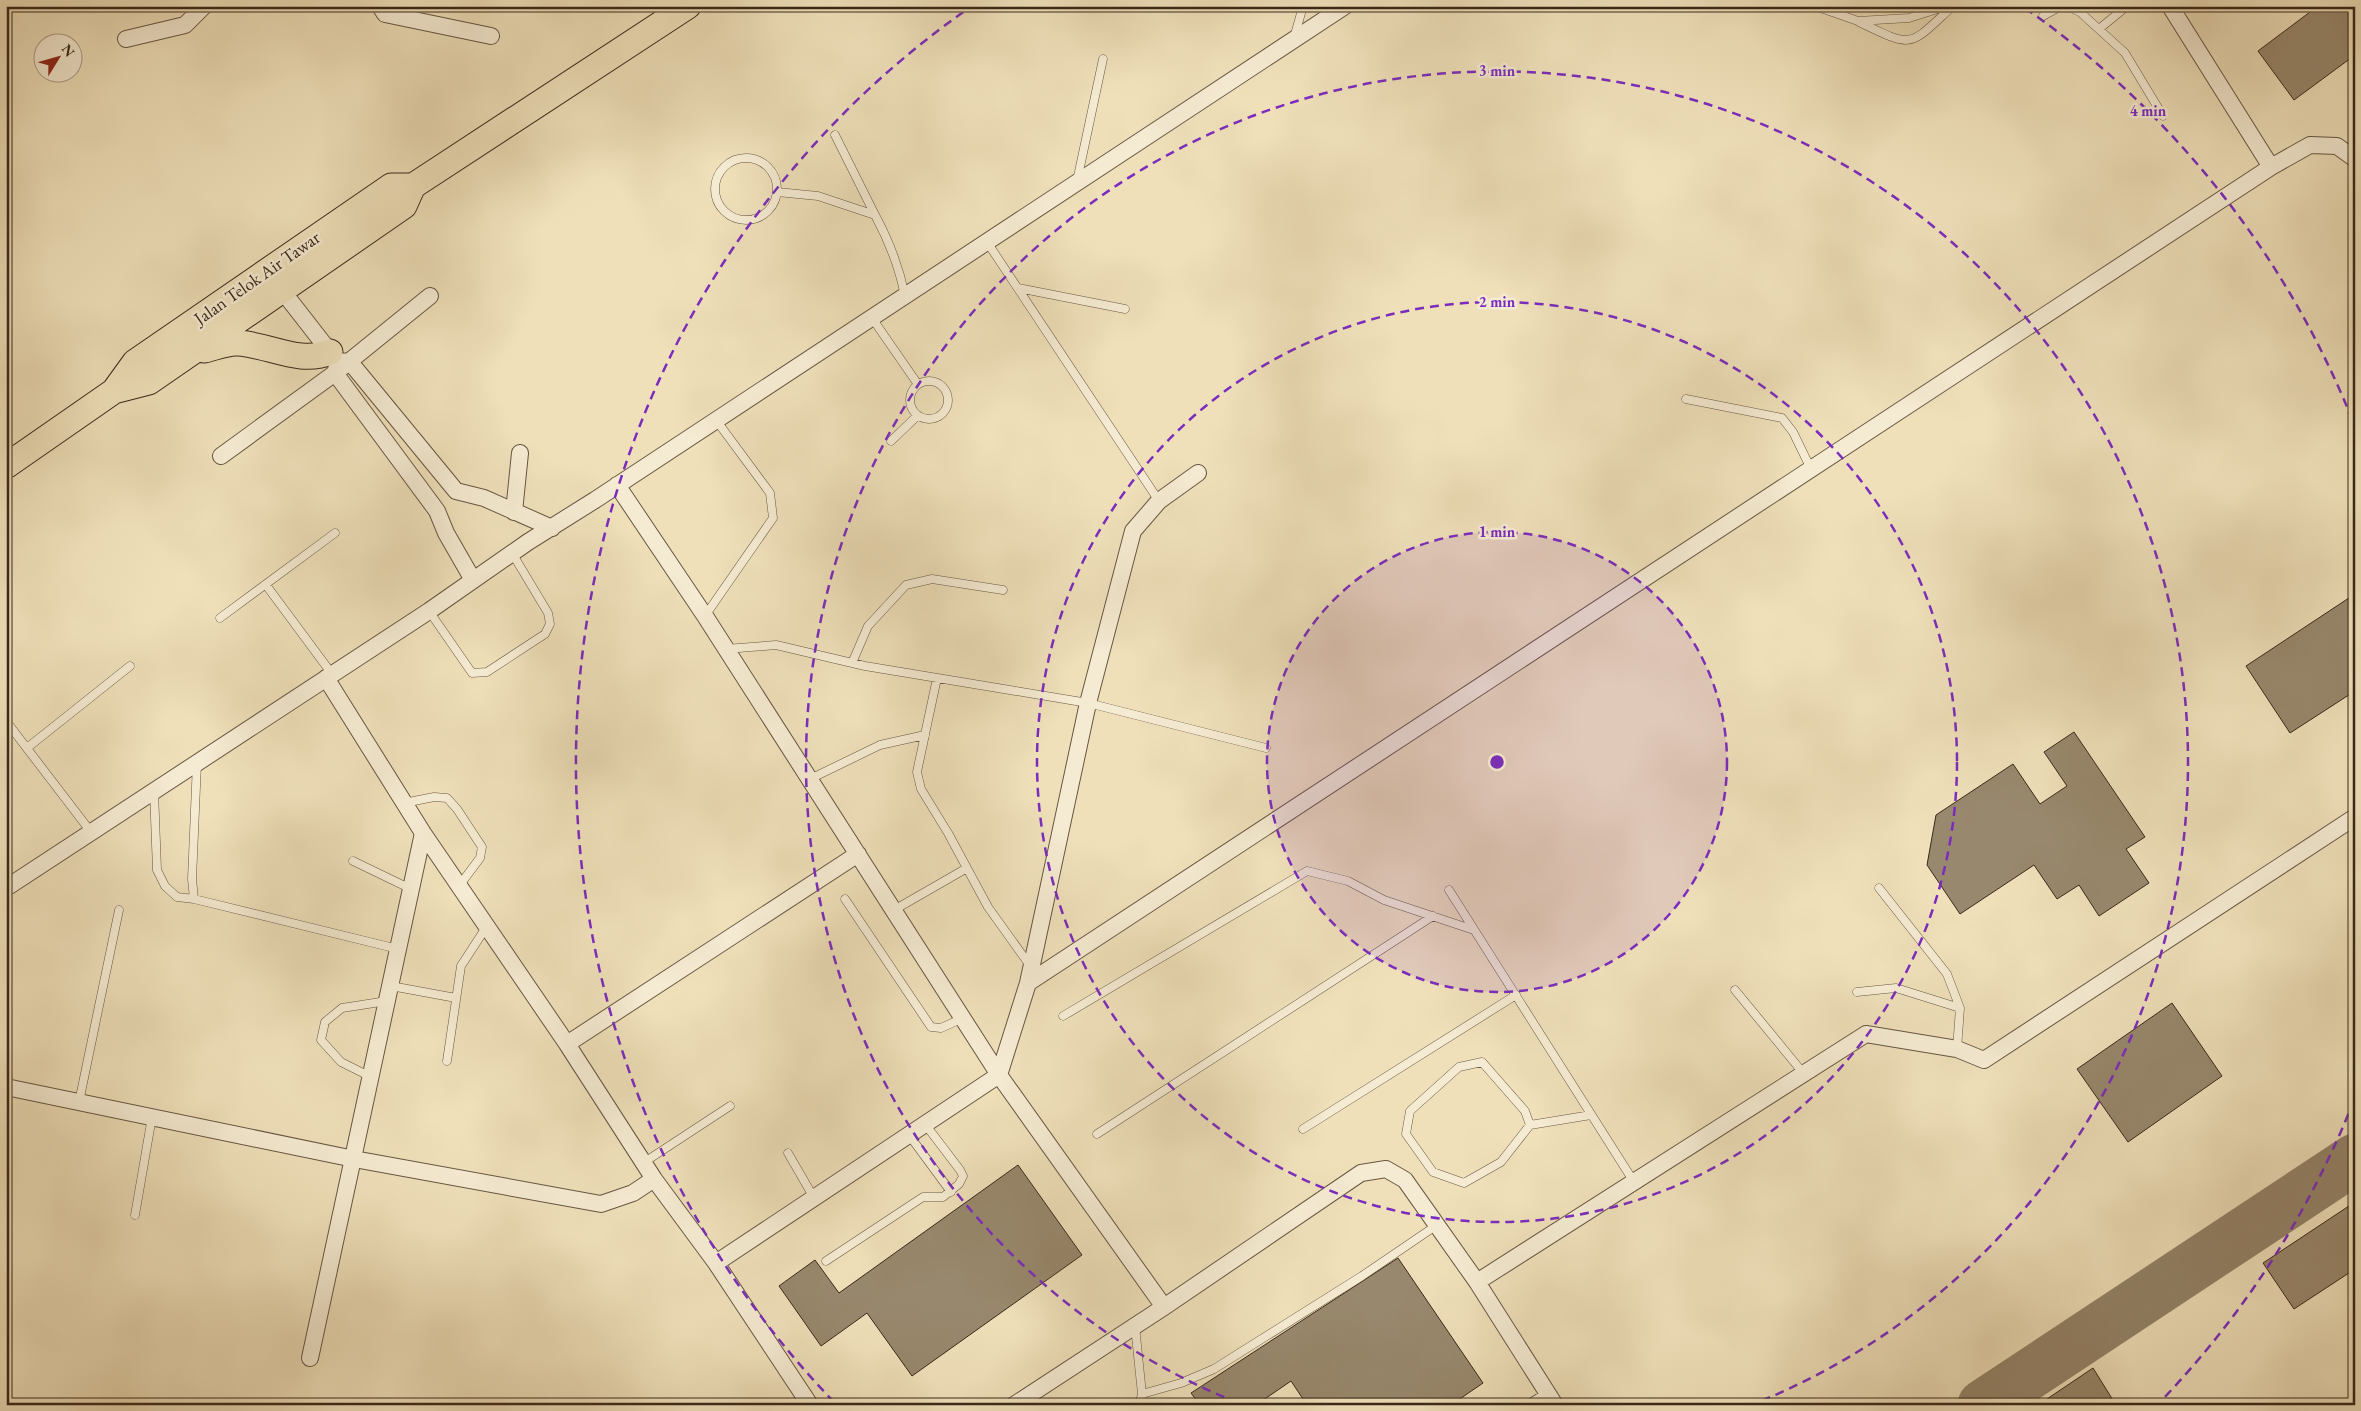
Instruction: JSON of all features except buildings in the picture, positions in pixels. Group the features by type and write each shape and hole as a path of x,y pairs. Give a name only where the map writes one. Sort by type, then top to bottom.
{"main road":[{"name":"Jalan Telok Air Tawar","path":"114,391 149,382 404,206 413,186 688,6"},
{"name":"Jalan Telok Air Tawar","path":"6,466 114,391 135,362 267,271 391,186 413,186"},
{"path":"192,353 237,343 305,358 318,357 338,362"}],"street":[{"path":"126,39 185,25 204,6"},
{"path":"380,6 385,14 491,36"},
{"path":"6,888 1345,6"},
{"path":"2170,6 2271,167"},
{"path":"1030,976 1811,469 2271,167 2310,145 2337,146 2355,159"},
{"path":"267,271 338,362 438,511 446,533 472,580"},
{"path":"221,456 338,362 430,296"},
{"path":"338,362 456,491 484,498 552,528"},
{"path":"514,512 520,453"},
{"path":"716,1263 999,1075 1030,976 1088,703 1133,531 1159,501 1198,473"},
{"path":"617,485 705,616 999,1075 1164,1307"},
{"path":"438,511 445,497 456,491"},
{"path":"329,676 423,833 567,1044 643,1163 716,1263 810,1405"},
{"path":"1478,1282 1866,1034 1957,1049 1984,1060 2355,817"},
{"path":"310,1358 423,833"},
{"path":"567,1044 858,854"},
{"path":"6,1087 354,1159 601,1204 633,1193 654,1179"},
{"path":"1014,1405 1164,1307 1361,1173 1386,1169 1405,1180 1478,1282 1552,1400 1535,1405"}],"lane":[{"path":"1294,40 1303,6"},
{"path":"1815,6 1858,21 1897,40 1906,41 1917,38 1953,6"},
{"path":"1858,21 1909,18 1947,6"},
{"path":"2043,16 2061,6"},
{"path":"2067,6 2080,12 2125,53 2163,116"},
{"path":"2099,29 2126,6"},
{"path":"1076,183 1102,60"},
{"path":"835,135 891,245 901,272 905,296"},
{"path":"744,157 762,162 774,175 777,192 770,209 756,219 738,220 722,211 714,195 716,176 727,163 744,157"},
{"path":"777,192 818,196 875,215"},
{"path":"988,242 1159,501"},
{"path":"1018,288 1125,309"},
{"path":"872,318 918,383"},
{"path":"929,380 941,384 948,394 948,407 940,417 928,421 917,416 909,400 918,383 929,380"},
{"path":"1686,399 1782,418 1793,432 1811,469"},
{"path":"891,441 917,416"},
{"path":"705,616 773,518 770,493 716,420"},
{"path":"220,618 335,533"},
{"path":"430,610 472,673 487,672 545,634 550,624 548,613 512,553"},
{"path":"852,663 868,626 906,585 932,579 1004,590"},
{"path":"266,585 329,676"},
{"path":"726,649 776,645 852,663 1088,703 1266,748"},
{"path":"27,748 130,666"},
{"path":"937,678 917,772 921,789 988,907 1030,976"},
{"path":"6,721 90,832"},
{"path":"810,779 880,745 925,735"},
{"path":"194,899 192,879 197,762"},
{"path":"154,791 157,870 165,886 177,897 194,899 398,949"},
{"path":"404,803 434,797 447,798 457,809 482,847 480,858 459,886"},
{"path":"353,861 411,889"},
{"path":"894,910 967,868"},
{"path":"1062,1016 1308,871 1348,881 1384,900 1474,930"},
{"path":"1879,888 1947,974 1960,1008 1957,1049"},
{"path":"1449,890 1634,1182"},
{"path":"845,899 932,1027 941,1028 963,1018"},
{"path":"79,1102 119,910"},
{"path":"1097,1134 1433,916"},
{"path":"447,1061 461,966 487,926"},
{"path":"1857,992 1896,988 1960,1008"},
{"path":"1735,990 1804,1074"},
{"path":"371,1077 341,1062 321,1040 325,1022 342,1008 389,993 456,998"},
{"path":"1303,1129 1516,995"},
{"path":"1530,1125 1525,1111 1482,1062 1459,1066 1410,1110 1406,1134 1434,1172 1464,1183 1501,1162 1530,1125 1591,1115"},
{"path":"643,1163 730,1106"},
{"path":"135,1215 152,1117"},
{"path":"826,1261 923,1197 943,1197 959,1184 963,1176 925,1124"},
{"path":"909,1135 951,1192"},
{"path":"788,1153 814,1198"},
{"path":"1142,1394 1181,1383 1214,1369 1362,1276 1437,1225"},
{"path":"1135,1326 1142,1394 1139,1405"}],"taxiway":[{"path":"1983,1405 2355,1159"}]}
